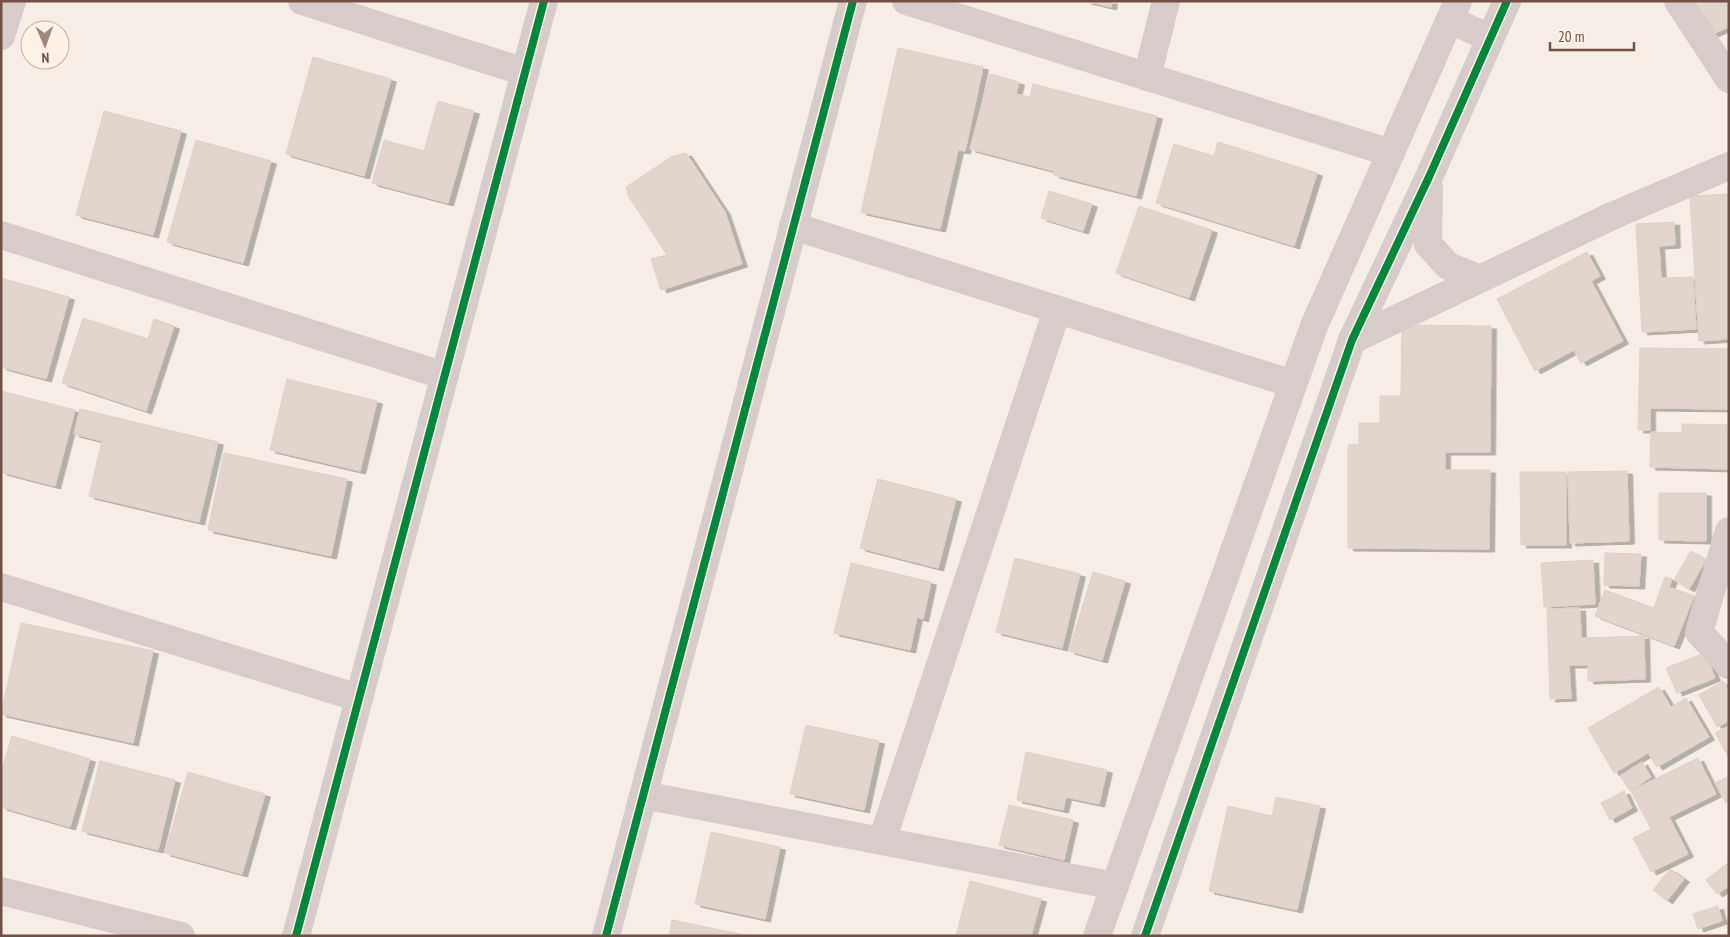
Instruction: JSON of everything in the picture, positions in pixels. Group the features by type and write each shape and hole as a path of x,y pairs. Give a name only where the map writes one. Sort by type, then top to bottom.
{"street":[{"path":"1,36 12,1"},
{"path":"302,1 525,72"},
{"path":"296,936 544,1"},
{"path":"606,936 853,1"},
{"path":"906,1 1391,153"},
{"path":"1147,77 1166,1"},
{"path":"1145,936 1352,340 1429,177 1507,1"},
{"path":"1678,1 1721,52 1729,79"},
{"path":"1097,936 1314,326 1454,10 1490,38"},
{"path":"1352,340 1478,278 1612,216 1729,166"},
{"path":"1429,177 1428,244 1448,266 1478,278"},
{"path":"793,226 1293,384"},
{"path":"1,235 445,376"},
{"path":"882,841 1057,310"},
{"path":"1729,531 1699,632 1729,665"},
{"path":"1,587 359,698"},
{"path":"643,796 1115,886"},
{"path":"1,891 181,936"}],"building":[{"path":"1086,1 1112,1 1111,7"},
{"path":"1695,1 1729,1 1729,27 1710,35"},
{"path":"898,48 983,67 965,151 958,150 940,229 861,212"},
{"path":"313,57 391,79 364,176 286,154"},
{"path":"990,74 1019,82 1016,94 1030,97 1033,84 1157,116 1136,196 1054,175 1054,171 970,149"},
{"path":"438,101 474,111 448,203 372,183 384,140 424,151"},
{"path":"104,111 181,131 153,235 76,215"},
{"path":"196,140 271,161 243,263 167,242"},
{"path":"1218,142 1317,173 1294,246 1156,203 1174,144 1214,156"},
{"path":"686,153 725,212 742,264 661,290 651,259 667,255 629,197 626,187 671,157"},
{"path":"1049,191 1092,204 1083,231 1041,218"},
{"path":"1729,194 1729,339 1699,341 1690,196"},
{"path":"1139,206 1212,230 1189,298 1116,273"},
{"path":"1674,222 1675,245 1659,246 1661,278 1693,277 1696,329 1642,332 1636,224"},
{"path":"1587,252 1600,276 1591,281 1623,341 1581,363 1574,350 1535,371 1497,299"},
{"path":"1,278 69,297 46,379 1,367"},
{"path":"83,318 148,339 154,319 174,326 146,411 62,383"},
{"path":"1402,325 1491,326 1490,452 1445,452 1445,470 1490,470 1489,549 1348,548 1348,445 1359,444 1359,423 1380,423 1380,396 1401,396"},
{"path":"1640,348 1729,349 1729,409 1650,408 1650,430 1638,430"},
{"path":"287,379 377,401 360,471 270,450"},
{"path":"1,391 75,410 55,486 1,472"},
{"path":"80,409 218,442 199,522 89,496 102,441 74,434"},
{"path":"1682,424 1729,425 1729,469 1650,467 1651,432 1682,433"},
{"path":"224,453 347,479 331,556 208,530"},
{"path":"1627,471 1629,541 1570,543 1568,472"},
{"path":"1520,472 1566,472 1566,545 1521,545"},
{"path":"878,479 956,499 938,568 860,548"},
{"path":"1659,493 1706,493 1706,541 1659,540"},
{"path":"1691,551 1706,560 1689,589 1674,580"},
{"path":"1605,553 1641,554 1639,586 1604,585"},
{"path":"1015,558 1080,574 1062,648 996,632"},
{"path":"1593,560 1595,604 1544,607 1541,563"},
{"path":"851,563 931,582 923,619 917,617 910,650 834,633"},
{"path":"1093,572 1125,581 1102,660 1069,651"},
{"path":"1665,577 1672,579 1669,587 1694,596 1674,646 1595,616 1605,590 1654,608"},
{"path":"1580,608 1581,638 1644,636 1645,679 1588,681 1588,665 1569,665 1571,698 1550,699 1547,609"},
{"path":"21,623 153,651 133,743 1,714"},
{"path":"1705,653 1715,678 1677,693 1666,668"},
{"path":"1723,681 1729,691 1729,721 1717,727 1699,695"},
{"path":"1659,687 1671,707 1686,698 1709,737 1657,767 1648,753 1614,773 1588,728"},
{"path":"806,725 879,741 864,810 790,794"},
{"path":"1729,726 1729,758 1715,733"},
{"path":"12,736 90,759 70,827 1,807 1,773"},
{"path":"1026,752 1107,770 1099,804 1066,797 1063,810 1017,800"},
{"path":"1698,758 1716,794 1669,817 1688,854 1651,872 1633,838 1651,829 1631,791"},
{"path":"100,761 175,780 158,850 82,831"},
{"path":"1642,762 1651,777 1630,791 1620,776"},
{"path":"188,772 265,794 242,874 165,853"},
{"path":"1729,776 1729,801 1726,803 1715,783"},
{"path":"1624,791 1632,808 1610,820 1601,803"},
{"path":"1276,797 1320,806 1297,910 1209,891 1228,806 1272,816"},
{"path":"1009,805 1073,820 1064,860 999,845"},
{"path":"711,832 780,847 765,919 695,904"},
{"path":"1729,862 1729,886 1717,894 1706,880"},
{"path":"1670,869 1684,879 1667,901 1653,890"},
{"path":"970,881 1041,899 1031,936 956,936"},
{"path":"1718,906 1722,921 1698,929 1693,914"},
{"path":"672,920 750,936 669,936"}],"cycle path":[{"path":"296,936 544,1"},
{"path":"606,936 853,1"},
{"path":"1145,936 1352,340 1429,177 1507,1"}]}
